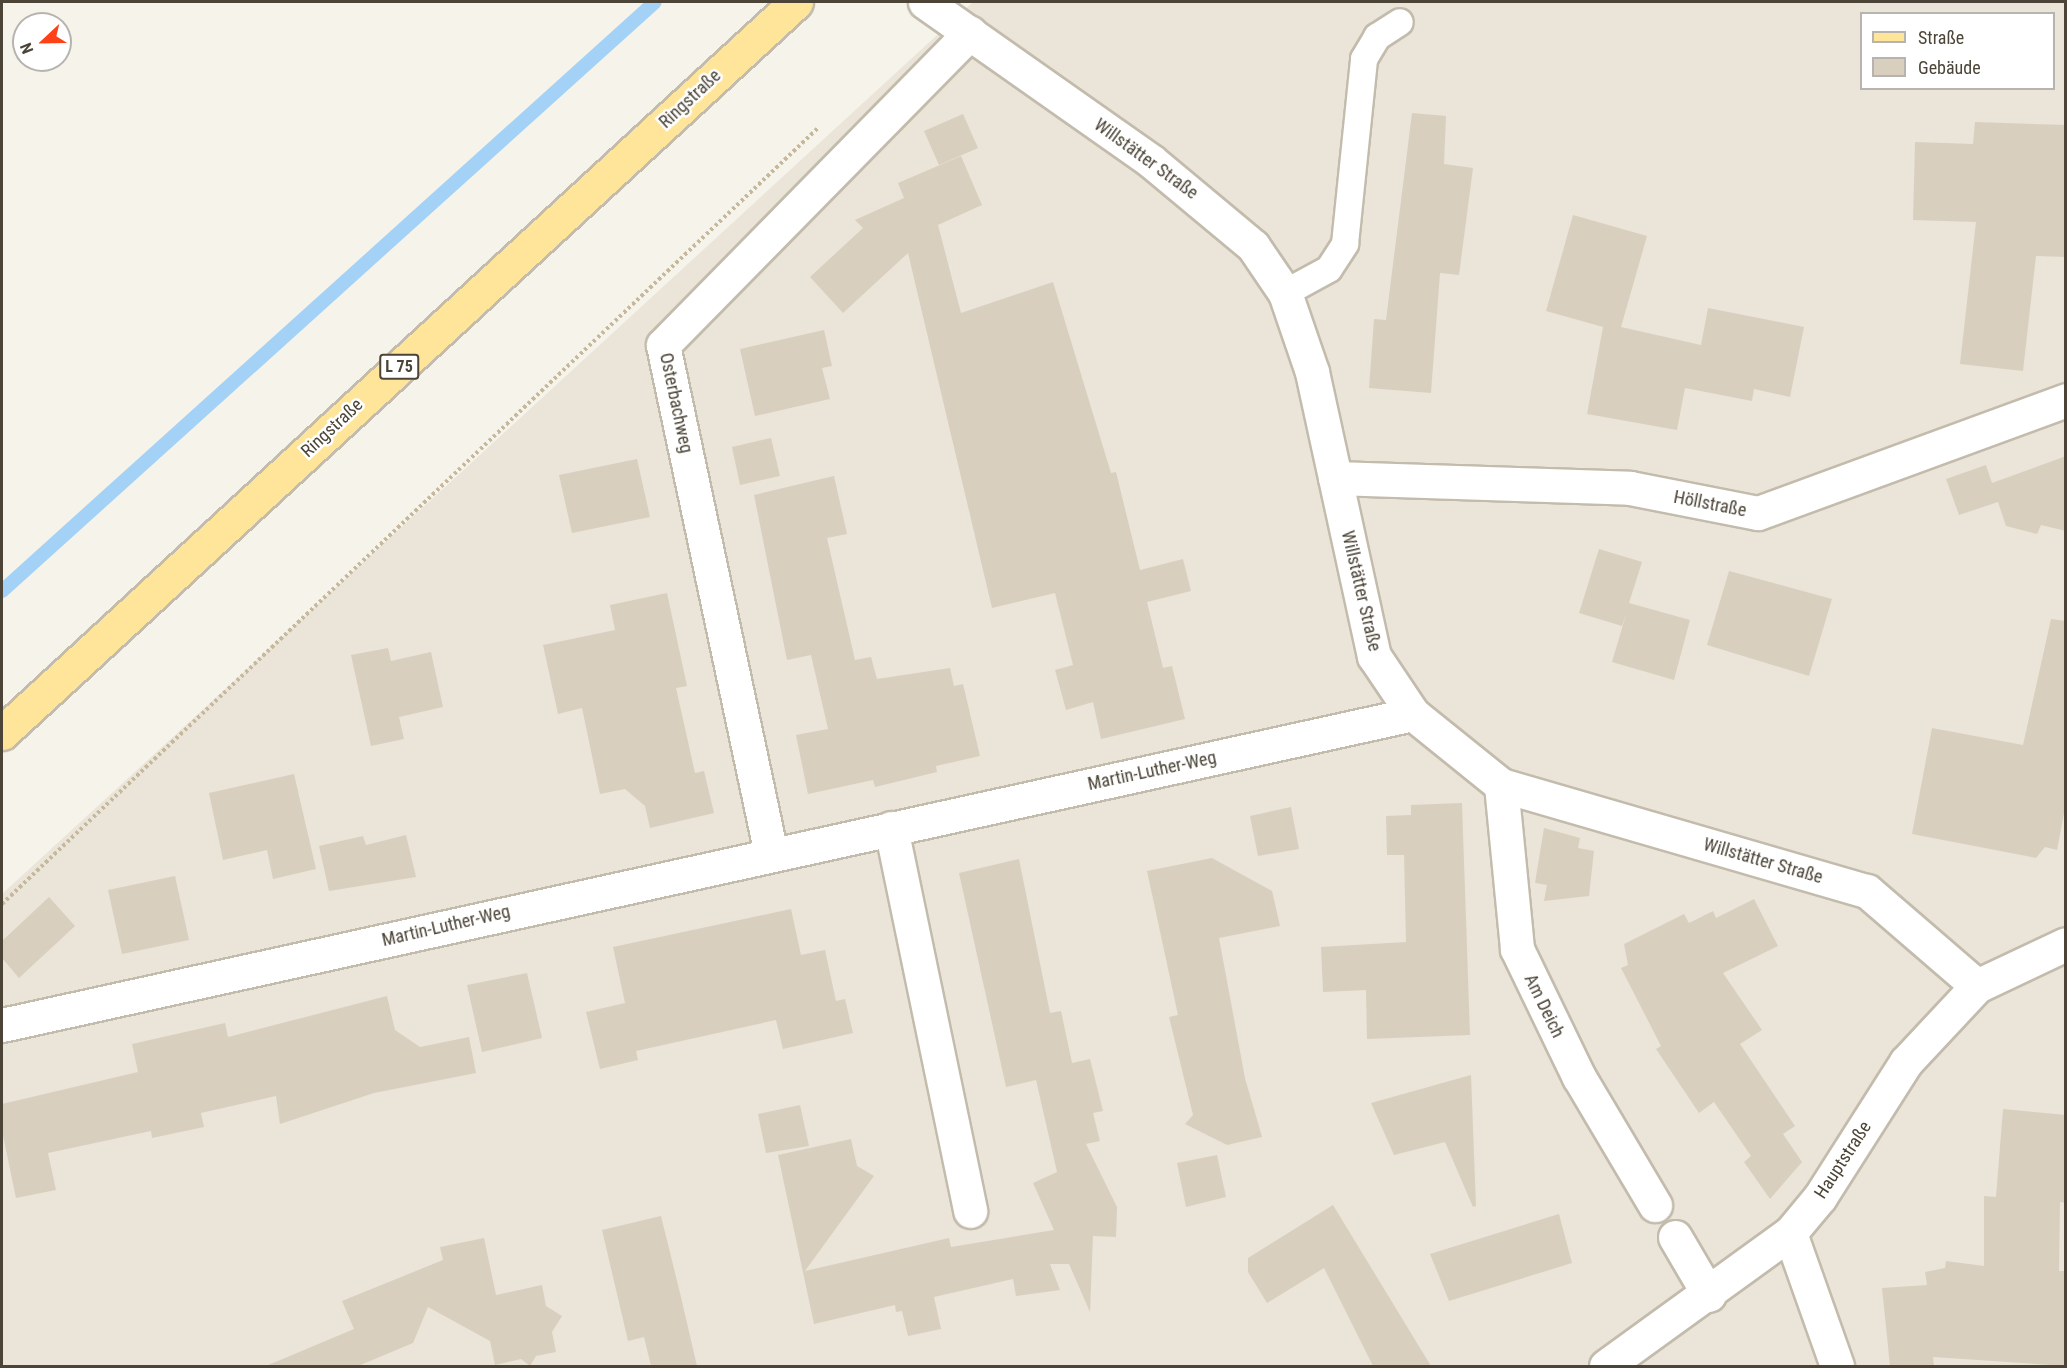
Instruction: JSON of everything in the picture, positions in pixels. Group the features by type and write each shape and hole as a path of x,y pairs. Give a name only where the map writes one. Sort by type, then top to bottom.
{"main road":[{"name":"Ringstraße","path":"2,733 796,2"}],"street":[{"name":"Willstätter Straße","path":"925,2 1219,213 1253,246 1284,292 1312,372 1374,656 1413,714 1501,785 1867,891 1977,986"},
{"name":"Osterbachweg","path":"771,854 663,345 970,33"},
{"name":"Höllstraße","path":"1335,478 1630,488 1758,513 2066,400"},
{"name":"Martin-Luther-Weg","path":"2,1025 1413,714"},
{"name":"Am Deich","path":"1501,785 1518,949 1579,1077 1655,1205"},
{"path":"891,828 970,1210"},
{"name":"Hauptstraße","path":"1606,1366 1709,1294 1790,1233 1820,1197 1906,1062 1977,986 2066,944"},
{"path":"1790,1233 1837,1366"},
{"path":"1675,1237 1709,1294"}],"lane":[{"path":"1284,292 1329,269 1345,244 1364,59 1377,37 1400,22"}],"path":[{"path":"2,904 827,119"}],"shaded area":[{"path":"973,2 2065,2 2065,1366 2,1366 2,894"}],"building":[{"path":"1412,113 1446,116 1444,164 1473,168 1459,275 1440,273 1431,393 1369,388 1374,319 1386,320"},
{"path":"963,114 978,148 939,165 924,131"},
{"path":"1975,122 2066,125 2066,257 2036,256 2023,371 1960,364 1976,222 1913,220 1915,142 1973,144"},
{"path":"961,156 982,205 938,225 961,313 1053,282 1111,473 1116,472 1140,570 1183,559 1191,591 1147,602 1163,668 1172,666 1185,719 1101,739 1093,702 1066,710 1055,670 1073,665 1055,593 992,608 908,253 843,313 810,277 863,228 855,220 904,198 898,183"},
{"path":"1573,215 1647,236 1621,327 1701,345 1708,308 1804,327 1790,397 1754,389 1752,401 1685,388 1677,430 1587,414 1603,327 1546,311"},
{"path":"824,330 832,366 822,368 830,399 755,416 740,349"},
{"path":"771,438 780,476 740,485 732,447"},
{"path":"2066,456 2066,531 2041,525 2037,534 2006,526 1998,502 1959,515 1946,479 1986,465 1992,483"},
{"path":"637,459 650,517 572,533 559,475"},
{"path":"834,476 847,534 827,538 855,660 871,657 877,679 950,668 954,686 963,684 980,756 936,766 937,772 875,787 873,780 808,794 796,735 828,729 811,655 787,660 754,495"},
{"path":"1599,549 1642,562 1629,603 1690,620 1674,680 1612,662 1627,611 1622,626 1579,613"},
{"path":"1729,571 1832,599 1809,676 1707,645"},
{"path":"667,593 687,686 676,688 695,773 704,771 714,813 650,828 645,806 625,789 600,794 582,708 558,714 543,645 615,630 610,605"},
{"path":"2051,619 2066,621 2066,803 2057,850 2045,847 2036,858 1912,834 1932,728 2023,745"},
{"path":"388,648 391,661 431,652 443,707 399,717 404,739 371,746 351,655"},
{"path":"294,774 316,869 273,879 267,850 223,860 209,793"},
{"path":"1462,803 1470,1035 1367,1039 1366,990 1323,992 1321,947 1406,942 1404,855 1387,855 1386,816 1411,815 1411,805"},
{"path":"1291,807 1299,849 1258,856 1250,816"},
{"path":"1544,828 1580,838 1578,848 1594,851 1589,896 1544,901 1547,885 1535,883"},
{"path":"406,835 416,877 329,891 319,846 363,836 366,845"},
{"path":"1212,858 1272,891 1280,926 1219,938 1245,1078 1262,1137 1227,1145 1185,1124 1193,1115 1169,1017 1178,1015 1147,871"},
{"path":"1019,859 1050,1013 1061,1011 1072,1063 1090,1059 1103,1111 1093,1113 1100,1141 1086,1144 1117,1207 1116,1237 1093,1236 1090,1312 1069,1264 1050,1264 1060,1290 1016,1296 1013,1279 934,1297 941,1329 908,1336 902,1311 896,1312 895,1305 814,1324 778,1155 851,1139 857,1166 874,1176 805,1271 949,1238 951,1247 1054,1230 1033,1183 1057,1172 1036,1080 1006,1087 959,873"},
{"path":"175,876 189,940 122,954 108,890"},
{"path":"49,897 75,926 19,978 2,958 2,941"},
{"path":"1754,899 1778,946 1723,973 1762,1030 1740,1044 1795,1126 1783,1134 1802,1162 1770,1199 1744,1162 1751,1156 1714,1102 1699,1113 1656,1049 1661,1046 1621,968 1628,965 1624,944 1684,914 1689,923 1713,911 1716,918"},
{"path":"791,909 801,955 825,950 836,1001 845,999 853,1033 783,1049 776,1020 636,1051 638,1060 600,1069 586,1012 625,1003 613,947"},
{"path":"527,973 542,1038 482,1052 467,985"},
{"path":"387,996 395,1030 420,1047 469,1037 476,1073 374,1093 280,1124 276,1096 201,1113 204,1127 152,1138 151,1131 48,1153 56,1190 16,1198 2,1131 2,1104 138,1072 132,1044 225,1023 228,1037"},
{"path":"1471,1075 1476,1206 1473,1207 1445,1142 1394,1155 1371,1103"},
{"path":"800,1105 809,1146 766,1153 758,1114"},
{"path":"2003,1109 2066,1115 2066,1203 2060,1202 2059,1271 2066,1271 2066,1366 1933,1357 1934,1366 1890,1366 1882,1288 1927,1285 1925,1272 1945,1268 1946,1261 1984,1266 1984,1196 1996,1197"},
{"path":"1217,1155 1226,1197 1186,1207 1177,1163"},
{"path":"1333,1205 1431,1366 1373,1366 1324,1268 1267,1303 1248,1272 1248,1258"},
{"path":"1559,1214 1572,1263 1449,1301 1430,1254"},
{"path":"661,1216 697,1366 651,1366 644,1337 628,1341 602,1230"},
{"path":"484,1238 496,1295 542,1285 546,1306 562,1316 552,1332 556,1352 536,1356 530,1366 521,1359 495,1365 490,1341 428,1307 413,1343 358,1366 266,1366 354,1329 342,1301 443,1260 440,1247"}],"waterway":[{"path":"2,591 655,2"}]}
